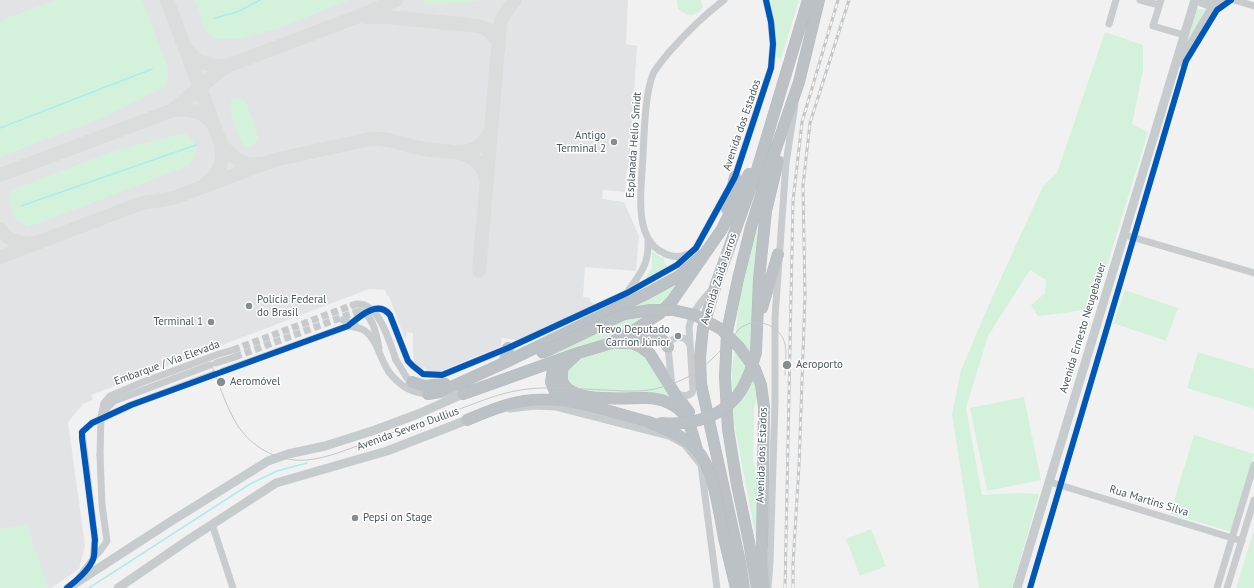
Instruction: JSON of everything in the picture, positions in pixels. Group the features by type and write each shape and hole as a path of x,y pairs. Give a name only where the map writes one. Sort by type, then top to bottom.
{"highway":[{"name":"Avenida Zaida Jarros","path":"744,588 740,562 701,384 700,357 703,328 716,284 757,170 808,0"},
{"name":"Avenida Zaida Jarros","path":"757,588 737,485 728,428 725,377 728,332 738,279 752,227 772,160 799,82 819,0"},
{"path":"467,420 506,405 526,401 545,400 572,402 649,422 674,425 686,424 710,417 729,404 743,387 749,375 756,352 759,279 766,211 799,82"},
{"path":"428,394 440,392 504,363 648,294 679,276 699,251 722,229 765,143"},
{"path":"722,229 735,177"},
{"path":"610,343 659,314 672,301 684,284 699,251"},
{"path":"758,322 778,254"},
{"path":"463,394 498,373 624,314 651,310 673,310 695,316 720,329 738,346 755,369 761,385 764,407 762,548 764,588"},
{"path":"463,394 578,353 642,334 650,333 666,341 668,347"},
{"path":"610,343 632,344 641,347 650,354 691,414 700,440 702,465"},
{"path":"504,363 508,348"},
{"path":"572,402 555,392 551,382 551,374 555,366 578,353"},
{"path":"578,353 563,368 561,373 564,384 568,389 582,395 601,399 648,398 665,401 677,407 686,417 702,465"},
{"path":"412,382 424,386 433,386 465,380"},
{"path":"649,422 669,430 690,443 698,450 704,460 712,481 736,588"}],"main road":[{"path":"1196,0 1208,4 1220,0"},
{"name":"Avenida Ernesto Neugebauer","path":"1017,588 1125,235 1184,35 1196,0"},
{"name":"Avenida Ernesto Neugebauer","path":"1172,75 1204,20 1220,0"},
{"name":"Avenida Severo Dullius","path":"68,588 172,520 268,461 288,454 325,446 375,430 418,414 463,394"},
{"name":"Avenida Severo Dullius","path":"118,588 259,493 280,482 387,452 467,420"}],"street":[{"name":"Esplanada Helio Smidt","path":"627,293 644,269 649,252 648,241 644,229 641,202 647,106 654,73 660,63 697,21 724,0"},
{"name":"Avenida dos Estados","path":"365,313 375,308 387,311 390,315 408,361 423,374 442,375 508,348 627,293 699,251 735,177 771,68 773,44 771,22 766,0"},
{"path":"1109,24 1116,0"},
{"path":"1140,0 1160,3 1153,26 1184,35"},
{"path":"1234,0 1254,6"},
{"name":"Avenida dos Estados","path":"768,588 772,510 775,317 778,254 786,163 799,82"},
{"path":"1125,235 1254,273"},
{"path":"648,241 656,250 668,256 674,257 687,255 699,251"},
{"path":"690,344 686,339 677,337 672,340 668,347 674,391 686,396 693,390 690,344 688,327 695,308 716,284"},
{"path":"428,394 402,372 382,323 373,310 367,305 360,304 354,309 365,313 372,322 385,366 400,383 413,391 428,394 463,394"},
{"path":"223,371 347,323 365,313"},
{"path":"347,323 365,330 371,337 381,355"},
{"name":"Embarque / Via Elevada","path":"68,588 80,578 107,541 102,505 100,455 101,416 104,403 110,396 143,382 219,354 234,354 213,364 114,401 104,410"},
{"path":"94,557 95,540 82,432 92,423 131,405 214,374"},
{"name":"Avenida Severo Dullius","path":"467,420 515,408 535,406 556,407 669,436 684,445 702,465"},
{"path":"1217,588 1254,464"},
{"path":"702,465 717,588"},
{"name":"Rua Martins Silva","path":"1050,482 1242,541"},
{"path":"1227,588 1254,500"},
{"path":"212,524 233,588"}],"shaded area":[{"path":"0,0 628,0 626,44 637,46 629,169 627,169 625,192 603,190 602,199 624,202 639,236 636,271 585,267 583,297 590,298 590,302 594,303 594,306 517,340 502,338 502,346 438,372 432,372 425,367 422,369 416,366 413,357 413,333 407,332 406,339 404,337 389,296 387,296 385,290 369,289 91,395 93,400 83,404 68,422 85,546 79,569 51,588 0,588"}],"green space":[{"path":"55,0 142,0 166,63 168,75 167,80 164,87 107,116 0,157 0,21"},
{"path":"195,0 349,0 282,27 239,39 215,39 206,33"},
{"path":"425,0 480,0 464,3 422,4"},
{"path":"677,0 701,0 703,7 694,15 688,15 678,9"},
{"path":"770,0 799,0 781,59 775,57 776,42"},
{"path":"1195,8 1206,10 1185,44"},
{"path":"1105,32 1143,45 1143,70 1132,124 1148,132 1094,308 1038,316 1031,305 1045,293 1046,280 1030,270 988,336 966,408 982,495 1016,493 1039,494 1012,588 979,588 952,414 961,370 1043,186 1057,173"},
{"path":"239,97 244,100 248,107 258,136 258,140 249,147 242,143 230,109 232,99"},
{"path":"186,134 196,146 195,157 188,166 37,224 28,226 14,218 9,198 12,191 17,188 111,152 176,135"},
{"path":"765,199 756,277 758,393 754,409 753,460 759,483 758,549 734,423 732,372 740,290"},
{"path":"652,252 664,258 664,262 668,268 643,282 652,268"},
{"path":"687,273 669,299 624,333 545,361 541,351"},
{"path":"1125,290 1178,308 1166,341 1113,323"},
{"path":"631,346 646,354 688,415 667,397 605,397 573,388 566,378 566,369 580,355 602,347"},
{"path":"1198,352 1254,369 1254,409 1187,388"},
{"path":"1024,397 1041,480 987,491 970,408"},
{"path":"1194,435 1254,454 1232,532 1170,514"},
{"path":"27,525 48,588 0,588 0,529"},
{"path":"871,529 886,566 860,576 846,539"},
{"path":"1254,530 1254,588 1236,588"}],"waterway":[{"path":"215,18 237,12 260,0"},
{"path":"0,128 152,69"},
{"path":"21,206 196,145"},
{"path":"89,588 250,484 277,471 307,463"}],"taxiway":[{"path":"167,0 221,144 222,156 220,166 215,176 206,184"},
{"path":"0,175 173,110 221,70 230,65 372,11 396,0"},
{"path":"479,271 500,25 504,14 515,0"},
{"path":"365,17 387,17 479,26 492,33 499,46"},
{"path":"187,49 196,59 206,64 218,66 230,65"},
{"path":"173,110 195,111 205,116 214,124"},
{"path":"460,152 479,146 486,139 491,129"},
{"path":"0,257 142,203 173,198 274,160 370,139 384,139 417,148 455,152 467,155 481,166 487,183"},
{"path":"221,144 238,160 248,164 260,164"},
{"path":"0,229 10,239 24,243 34,243"}],"tunnel":[{"path":"233,350 353,305"},
{"path":"235,357 356,312"}],"tram line":[{"path":"211,364 229,410 244,434 265,451 281,457 298,460 315,459 338,453 484,400 515,391 537,388 634,391 655,389 673,384 698,371 718,353 739,329 752,323 766,324 778,331 782,337 786,348 785,375"}],"railway":[{"path":"785,588 793,201 802,122 838,0"},
{"path":"793,588 805,296 803,186 810,123 849,0"}],"cycle path":[{"path":"67,588 87,570 93,561 94,556 95,540 82,438 82,432 92,423 131,405 348,326 363,314 374,309 380,309 390,315 408,361 413,366 423,374 442,375 508,348 627,293 677,265 696,248 735,177 771,68 773,44 771,22 766,0"},
{"path":"1030,588 1186,61 1217,10 1231,0"}],"place":[{"name":"Antigo Terminal 2","path":"614,142"},
{"name":"Polícia Federal do Brasil","path":"249,306"},
{"name":"Terminal 1","path":"211,322"},
{"name":"Trevo Deputado Carrion Júnior","path":"678,336"},
{"name":"Aeroporto","path":"787,365"},
{"name":"Aeromóvel","path":"221,382"},
{"name":"Pepsi on Stage","path":"355,518"}]}
